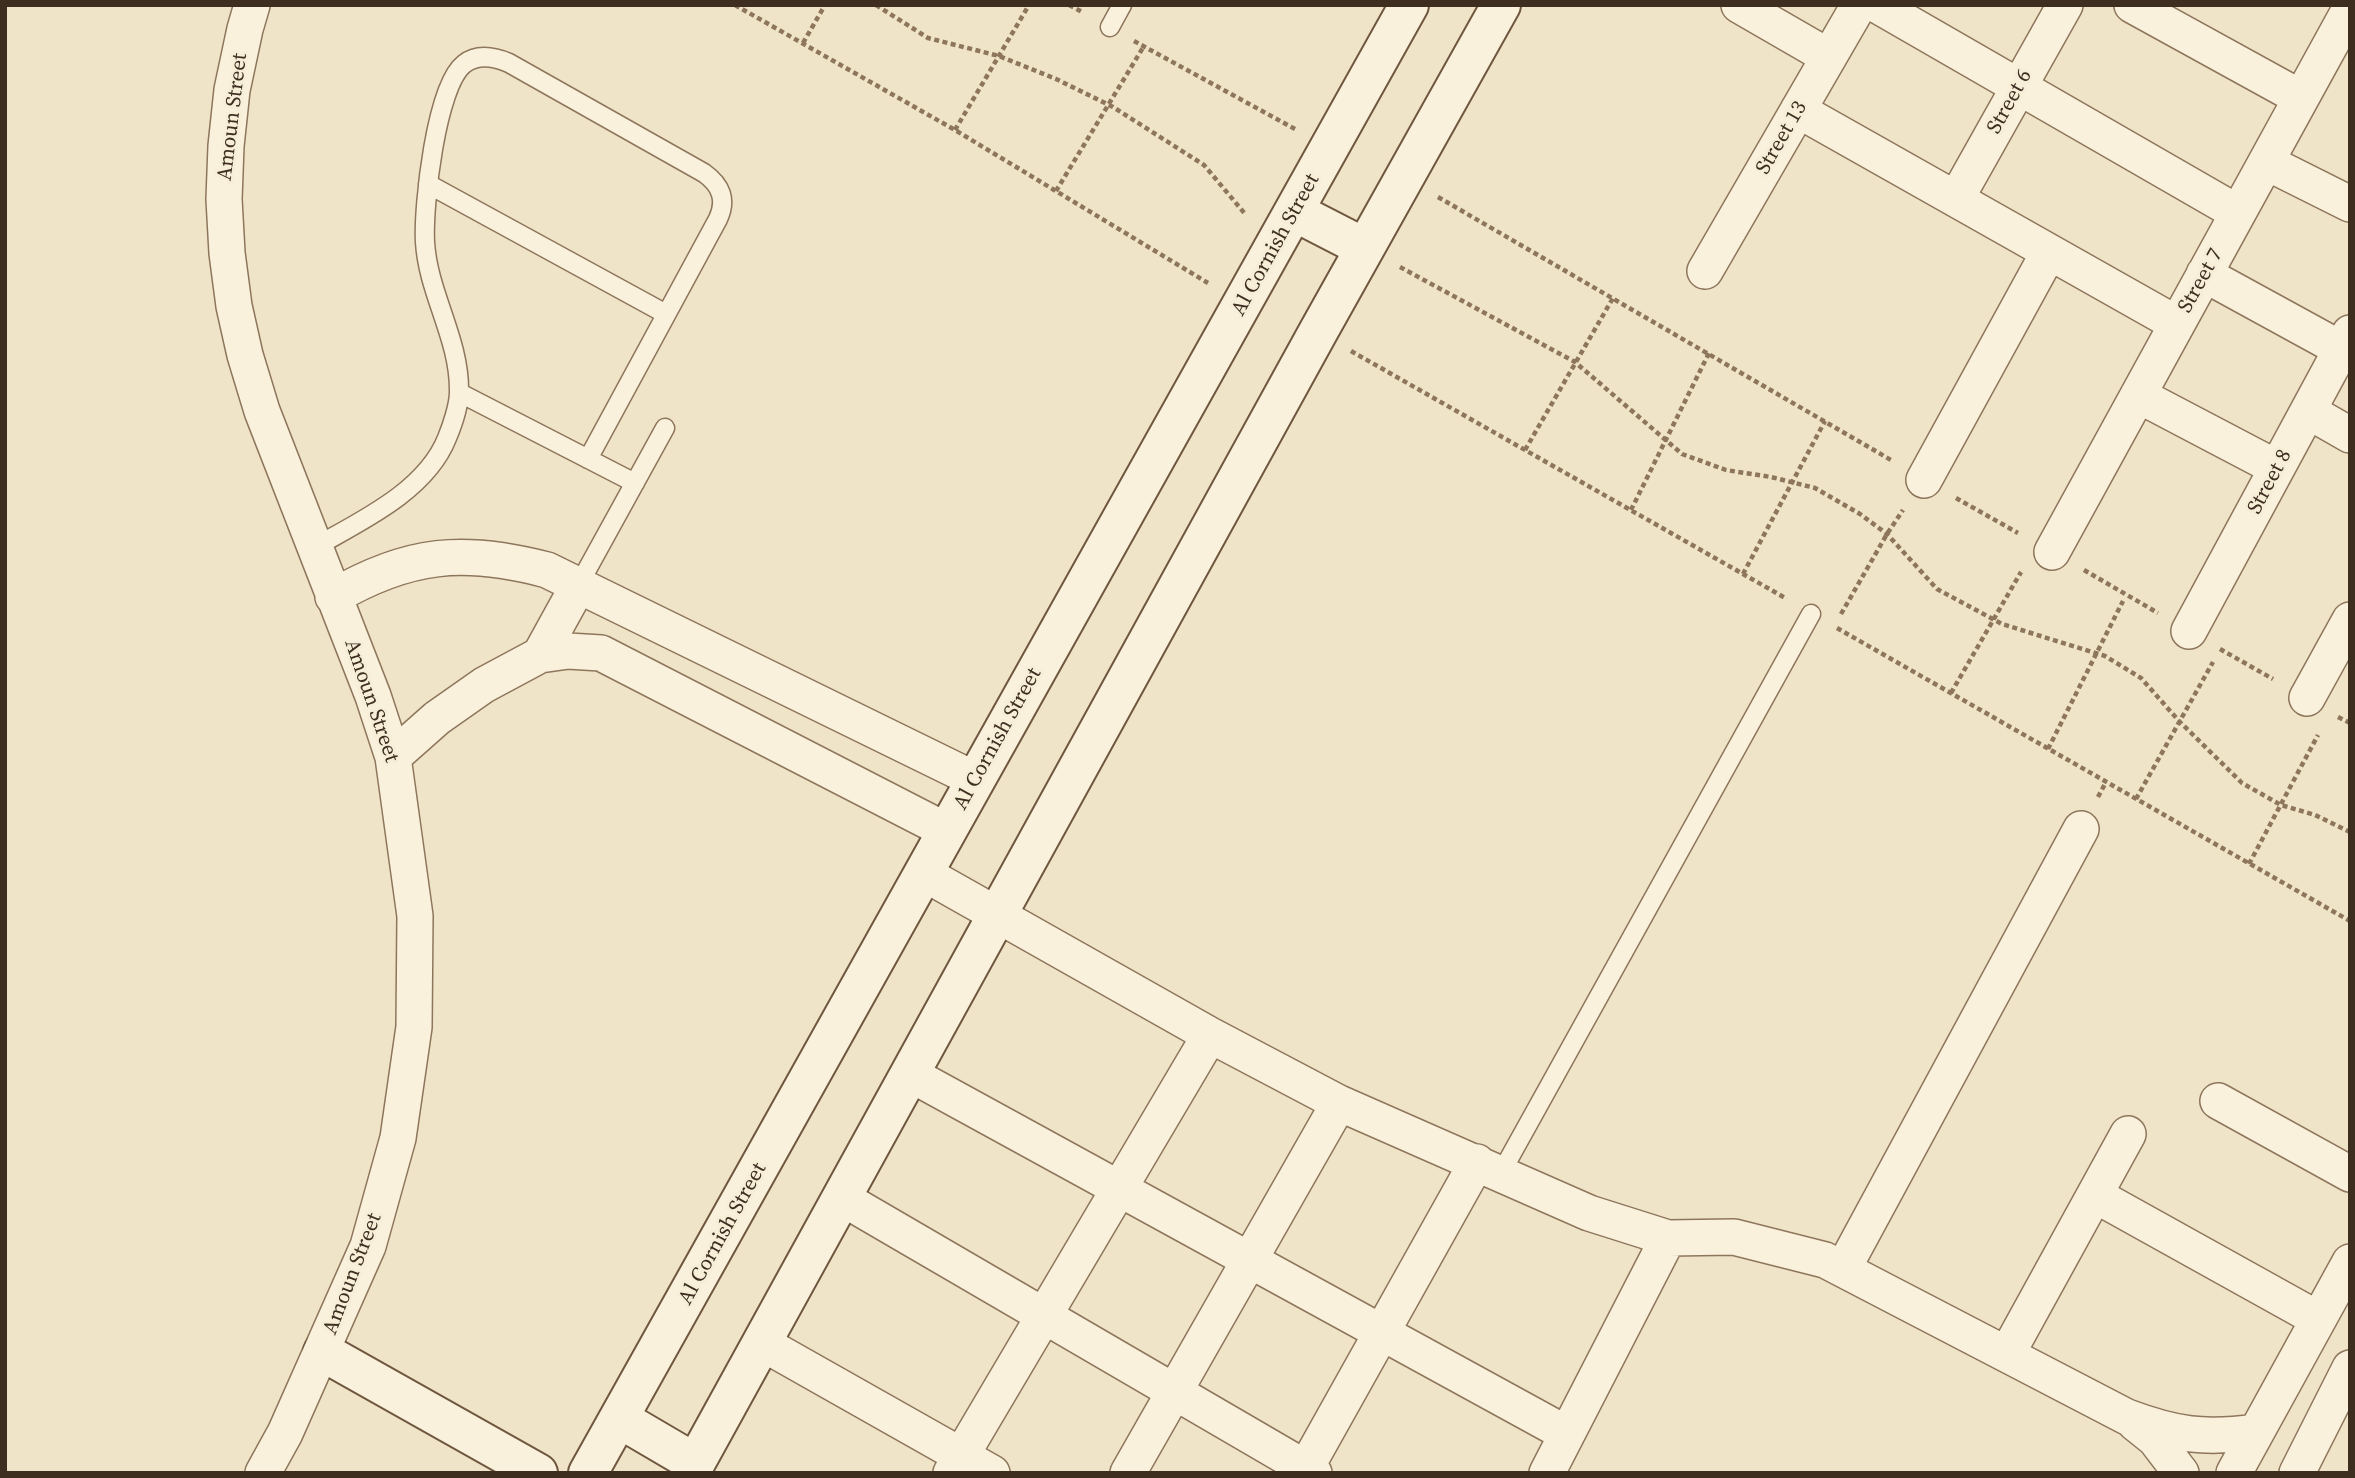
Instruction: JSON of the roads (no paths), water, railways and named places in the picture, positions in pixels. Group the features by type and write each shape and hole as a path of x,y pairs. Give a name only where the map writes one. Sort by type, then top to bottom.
{"main road":[{"name":"Al Cornish Street","path":"589,1473 1409,5"},
{"path":"620,1419 692,1468 1501,5"},
{"path":"1294,212 1365,248"},
{"path":"323,1352 538,1473"}],"street":[{"name":"Amoun Street","path":"252,5 232,90 226,146 224,199 234,306 262,411 373,696 393,757 415,916 414,1027 398,1138 372,1233 323,1352 263,1473"},
{"path":"1739,5 1829,57"},
{"name":"Street 13","path":"1705,271 1859,5"},
{"path":"1877,5 2238,213"},
{"name":"Street 6","path":"1956,199 2065,5"},
{"path":"2132,5 2301,98"},
{"name":"Street 7","path":"2045,548 2138,395 2301,98 2339,53 2350,9"},
{"path":"1798,110 2177,324"},
{"path":"2266,162 2350,204"},
{"path":"1924,480 2049,252"},
{"path":"2204,274 2345,341"},
{"name":"Street 8","path":"2189,631 2345,341"},
{"path":"2138,395 2277,468"},
{"path":"2308,411 2350,435"},
{"path":"333,597 384,570 411,562 459,556 508,559 547,570 976,780"},
{"path":"540,655 578,586"},
{"path":"2319,705 2350,620"},
{"path":"393,757 437,718 485,685 540,655 601,653 947,831"},
{"path":"1843,1269 2081,829"},
{"path":"925,874 1210,1035 1339,1103 1590,1213 1668,1238 1734,1237 1825,1260 2127,1416 2158,1429 2190,1435 2223,1436 2256,1432"},
{"path":"956,1464 1210,1035"},
{"path":"911,1074 1567,1434"},
{"path":"2218,1101 2350,1174"},
{"path":"1128,1473 1339,1103"},
{"path":"2007,1354 2129,1134"},
{"path":"842,1198 1308,1471 1382,1332 1489,1168"},
{"path":"2095,1195 2318,1319"},
{"path":"1547,1473 1668,1238"},
{"path":"2234,1473 2318,1319 2347,1275"},
{"path":"762,1343 956,1464 992,1473"},
{"path":"2297,1473 2350,1368"},
{"path":"2127,1416 2155,1439 2181,1473"}],"lane":[{"path":"1110,27 1122,5"},
{"path":"314,547 382,509 420,480 447,440 460,393 452,337 432,283 425,243 428,184 434,140 454,75 465,63 480,57 495,57 509,63 704,173 720,189 722,211 588,459"},
{"path":"428,184 666,314"},
{"path":"460,393 635,483"},
{"path":"578,586 665,428"},
{"path":"1489,1168 1811,614"}]}
